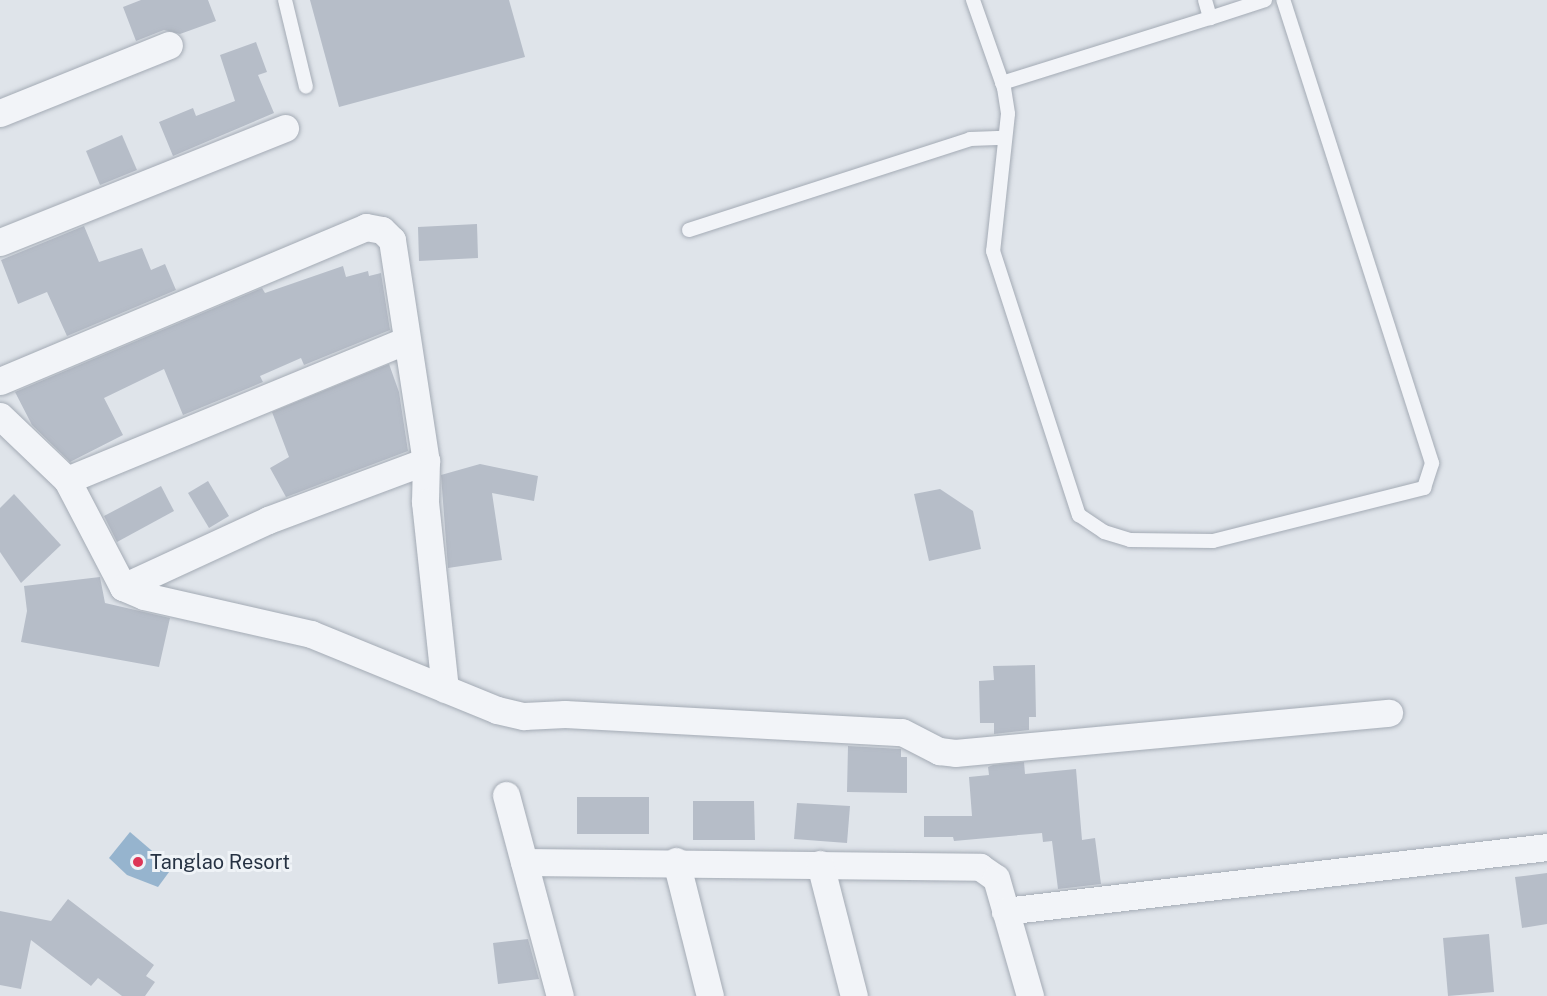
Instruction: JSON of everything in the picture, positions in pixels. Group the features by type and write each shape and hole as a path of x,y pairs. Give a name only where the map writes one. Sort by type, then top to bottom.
{"street":[{"path":"0,113 169,45"},
{"path":"0,242 285,128"},
{"path":"0,381 366,228 382,230 392,240 426,461 425,502 445,689"},
{"path":"67,480 406,340"},
{"path":"0,416 67,480 123,587 144,596 311,634 445,689 524,716 576,714 902,732 939,751 956,753 1389,713"},
{"path":"123,587 268,520 426,461"},
{"path":"506,795 560,996"},
{"path":"1005,911 1547,847"},
{"path":"524,862 676,861 980,867 996,878 1030,996"},
{"path":"676,861 710,996"},
{"path":"820,864 854,996"}],"lane":[{"path":"285,0 306,87"},
{"path":"974,0 1002,83 1008,114 993,251 1079,516 1104,532 1130,540 1213,541 1424,488 1432,463 1283,0"},
{"path":"1204,0 1210,18"},
{"path":"1002,83 1265,0"},
{"path":"689,230 970,139 1005,138"}],"water":[{"name":"Tanglao Resort","path":"130,832 172,868 158,887 127,875 109,858"}],"building":[{"path":"141,0 208,0 216,21 180,34 164,30 136,41 123,7"},
{"path":"310,0 509,0 525,57 339,107"},
{"path":"256,42 267,72 258,75 274,113 173,156 159,122 193,108 196,116 235,101 220,55"},
{"path":"122,135 137,170 100,185 86,151"},
{"path":"477,224 478,258 419,261 418,227"},
{"path":"84,226 99,262 142,248 151,270 165,264 176,290 67,336 47,292 18,304 1,260"},
{"path":"343,266 346,277 368,271 369,276 381,273 390,330 304,365 301,358 260,376 263,382 183,415 164,369 104,398 123,435 70,462 32,425 15,392 262,288 265,293"},
{"path":"389,364 399,392 408,451 286,497 270,468 289,457 272,412"},
{"path":"480,464 538,476 534,501 492,493 502,560 448,568 441,475"},
{"path":"208,481 229,516 209,528 188,493"},
{"path":"161,486 174,511 117,542 104,516"},
{"path":"940,489 973,511 981,549 929,561 914,494"},
{"path":"14,494 61,545 21,583 0,552 0,508"},
{"path":"100,577 105,603 170,618 159,667 21,642 27,611 24,586"},
{"path":"1035,665 1036,717 1029,717 1029,730 994,734 994,723 980,723 979,681 994,680 993,666"},
{"path":"848,746 901,749 901,757 907,757 907,793 847,792"},
{"path":"1024,762 1025,774 1076,769 1082,840 1095,838 1101,884 1058,889 1052,841 1043,842 1042,833 954,841 953,837 924,837 924,816 972,816 969,777 989,775 988,767 993,765"},
{"path":"577,797 649,797 649,834 577,834"},
{"path":"693,801 754,801 755,840 693,840"},
{"path":"797,803 850,806 847,843 794,839"},
{"path":"1547,873 1547,924 1522,928 1515,877"},
{"path":"68,899 154,965 146,976 155,982 145,996 122,996 98,978 91,986 31,940 21,989 0,985 0,911 51,921"},
{"path":"1489,934 1494,992 1448,996 1443,938"},
{"path":"528,939 539,979 498,984 493,943"}],"place":[{"name":"Tanglao Resort","path":"138,862"}]}
